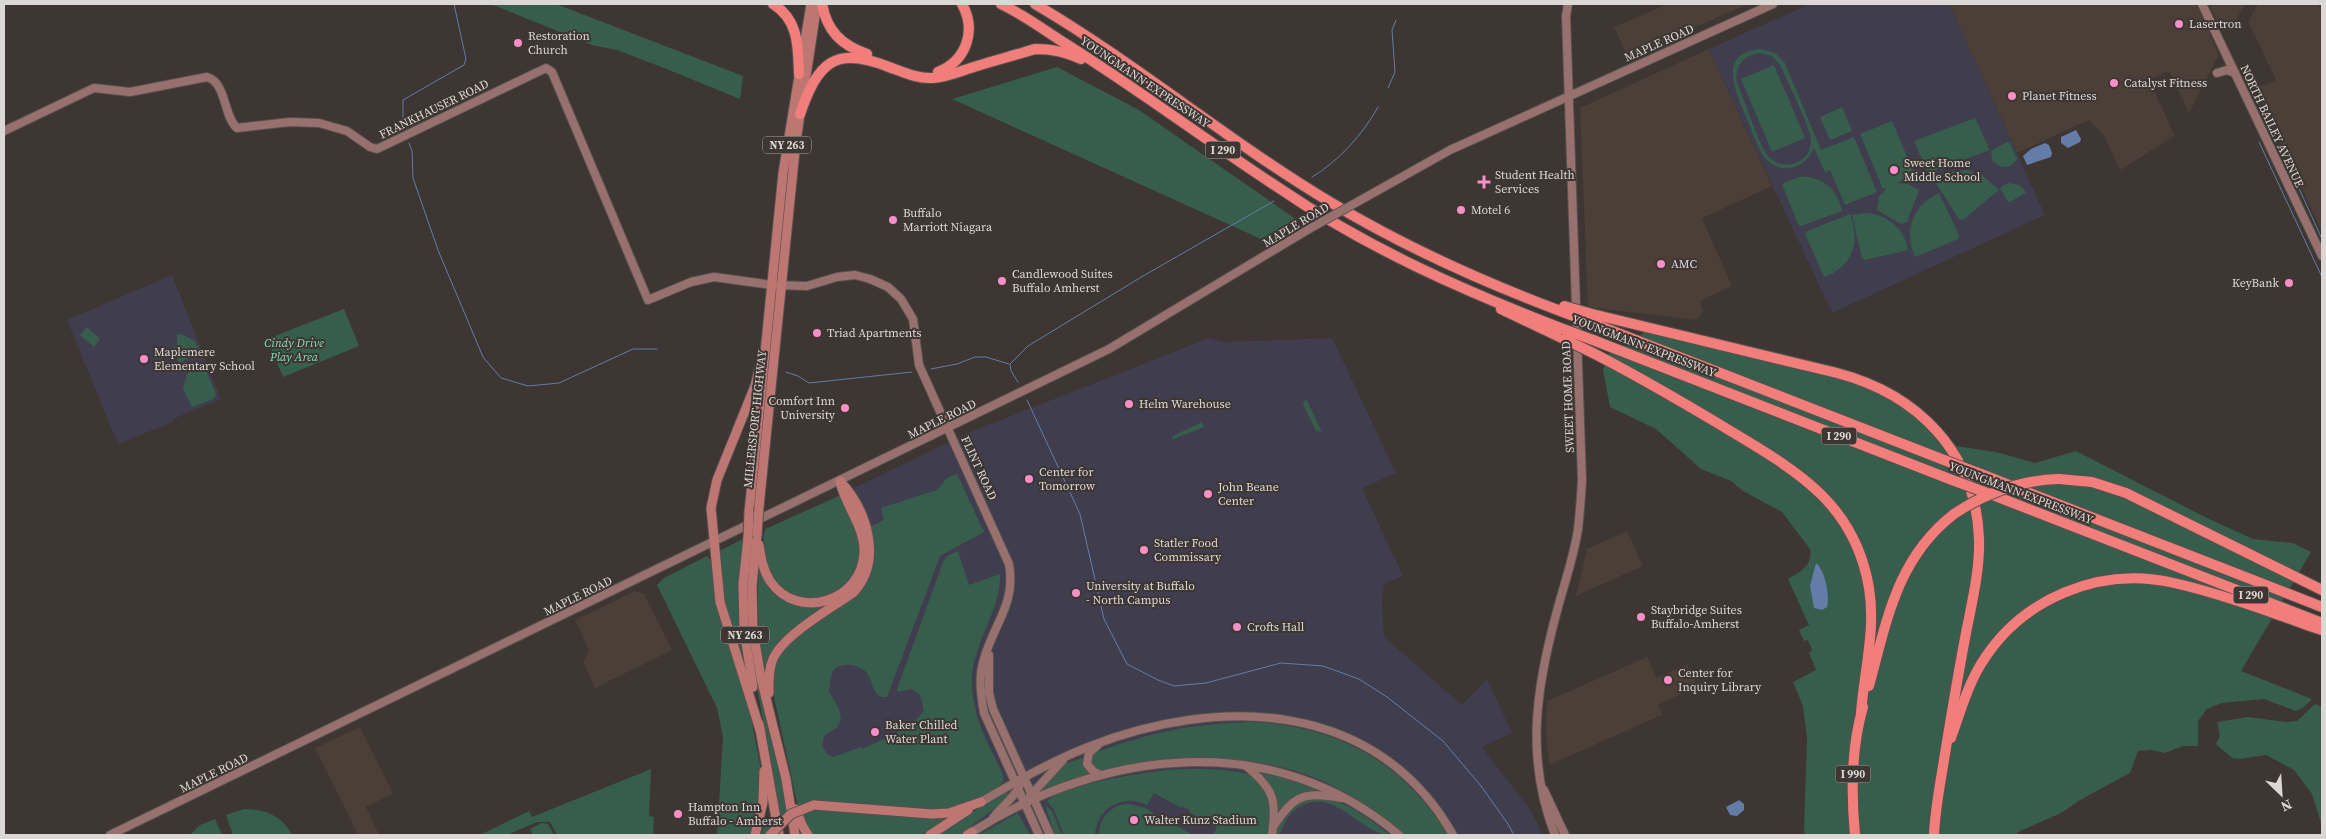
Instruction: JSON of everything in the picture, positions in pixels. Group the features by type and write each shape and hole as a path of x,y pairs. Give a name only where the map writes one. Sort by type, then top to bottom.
{"highway":[{"path":"773,4 790,18 797,33 799,74"},
{"path":"822,4 831,31 842,42 854,50 922,74 949,68 964,51 969,37 969,22 962,4"},
{"name":"YOUNGMANN EXPRESSWAY","path":"1001,4 1120,78 1280,189 1319,213 1415,266 1485,299 1510,316 1564,334 1593,340 2322,623"},
{"name":"YOUNGMANN EXPRESSWAY","path":"1035,4 1066,22 1237,141 1330,202 1393,237 1524,296 1592,318 1944,460 2322,606"},
{"path":"1043,4 1066,22"},
{"path":"800,114 810,87 821,70 835,61 848,58 869,59 911,75 934,78 1035,50 1050,49 1064,52 1120,78"},
{"path":"1592,318 1863,381 1904,401 1925,418 1943,438 1958,461 1970,488 1976,510 1980,540 1975,585 1950,717 1934,835"},
{"path":"1564,334 1593,353 1664,392 1790,468 1818,490 1835,510 1849,531 1860,555 1870,596 1871,630 1861,713"},
{"path":"1861,713 1887,618 1902,576 1927,539 1954,514 1980,498 2005,488 2031,481 2059,479 2092,482 2126,493 2322,590"},
{"path":"1944,760 1967,693 1978,669 1992,647 2030,611 2053,597 2077,587 2103,581 2130,578 2173,582 2322,630"},
{"name":"I 990","path":"1855,835 1853,776 1861,713"}],"main road":[{"name":"MILLERSPORT HIGHWAY","path":"795,835 786,779 770,708 761,678 753,630 752,586 777,285 783,173 811,4"},
{"name":"MILLERSPORT HIGHWAY","path":"779,835 744,630 743,584 766,346 777,285 800,114 818,4"},
{"name":"SWEET HOME ROAD","path":"1555,835 1544,805 1535,740 1542,668 1578,531 1582,480 1566,16 1568,4"},
{"name":"MAPLE ROAD","path":"110,835 1109,349 1359,200 1450,150 1773,4"},
{"name":"NORTH BAILEY AVENUE","path":"2202,4 2322,256"},
{"name":"FRANKHAUSER ROAD","path":"4,131 94,88 130,92 205,77 216,83 232,122 237,128 290,122 319,123 347,131 370,147 377,149 535,71 547,68 552,72 648,300"},
{"path":"2217,73 2227,70 2235,73"},
{"name":"FLINT ROAD","path":"648,300 682,285 704,278 714,277 777,285 806,286 837,277 855,275 870,279 893,291 906,306 912,319 919,365 1010,564 1012,578 1009,602 983,660 981,698 984,713 1040,835"},
{"path":"760,730 720,602 711,508 713,495 755,386 766,346"},
{"path":"757,534 765,573 785,596 804,603 827,602 839,596 857,578 863,564 864,554 862,533 842,493 840,481"},
{"path":"770,708 770,669 778,649 787,639 854,592 862,583 868,571 870,554 868,531 848,490 840,481"},
{"name":"FLINT ROAD","path":"990,644 988,675 993,709 1050,835"},
{"path":"992,820 1024,776 1101,742 1159,726 1222,718 1268,717 1306,723 1347,737 1385,757 1425,793 1453,835"},
{"path":"1101,742 1089,753 1087,764 1094,772 1101,775"},
{"path":"755,835 764,792 764,750"},
{"path":"969,834 1025,804 1068,755"},
{"path":"1033,796 1101,775 1163,764 1203,763 1246,766 1293,775 1318,784 1350,800 1399,835"},
{"path":"1246,766 1263,780 1271,791 1274,803 1272,831"},
{"path":"786,779 802,825 808,835"},
{"name":"SWEET HOME ROAD","path":"1541,784 1565,835"},
{"path":"770,835 791,814 814,805 828,804 932,814 949,813 980,802 1017,785"},
{"path":"1272,831 1288,806 1301,798 1320,794 1350,800"},
{"path":"930,835 980,802"}],"shaded area":[{"path":"1668,4 1748,4 1628,57 1614,27"},
{"name":"Sweet Home Middle School","path":"1810,4 1949,4 2045,215 1832,313 1709,49"},
{"path":"1949,4 2196,4 2219,55 2189,113 2169,71 2149,80 2175,136 2120,170 2103,134 2089,120 2017,153"},
{"path":"2209,4 2245,4 2233,26 2222,31"},
{"path":"2258,4 2318,4 2322,12 2322,231 2255,89 2276,80 2248,22"},
{"path":"1709,49 1772,186 1702,218 1732,286 1700,301 1703,312 1696,320 1588,307 1580,108"},
{"name":"Maplemere Elementary School","path":"172,275 221,399 173,419 173,422 118,444 67,320"},
{"name":"University at Buffalo - North Campus","path":"1209,338 1224,342 1332,338 1396,473 1362,488 1403,576 1384,584 1382,602 1384,637 1462,705 1487,679 1512,733 1482,747 1531,811 1543,835 789,835 809,817 759,534 963,435"},
{"path":"1627,531 1643,566 1576,596 1587,549"},
{"path":"635,591 644,594 672,650 595,688 583,662 589,651 575,620"},
{"path":"1647,657 1657,678 1687,664 1697,686 1658,705 1662,715 1549,765 1546,729 1547,701"},
{"path":"360,727 393,793 366,807 379,835 358,835 315,748"}],"green space":[{"path":"491,4 556,4 743,76 740,99 617,50 592,45"},
{"path":"1761,49 1775,53 1785,63 1821,150 1854,137 1877,192 1845,205 1830,170 1825,172 1814,148 1805,161 1792,168 1779,167 1765,158 1757,144 1738,98 1733,76 1734,66 1738,58 1747,52","holes":["1760,53 1772,56 1780,65 1810,133 1810,148 1807,154 1796,163 1782,164 1775,162 1769,157 1756,133 1737,83 1736,77 1741,62 1754,54"]},
{"path":"1774,65 1805,138 1772,152 1741,79"},
{"path":"1057,67 1139,110 1297,220 1261,239 952,99"},
{"path":"1842,107 1852,131 1830,140 1820,117"},
{"path":"1975,118 1990,150 1928,173 1914,141"},
{"path":"1892,121 1915,175 1897,183 1908,184 1919,190 1907,222 1901,224 1877,210 1879,197 1887,188 1883,189 1860,134"},
{"path":"2007,142 2010,143 2017,159 2011,166 2002,167 1993,162 1991,151"},
{"path":"1968,170 1982,175 1999,190 1963,220 1959,219 1934,180 1954,171"},
{"path":"1799,177 1814,178 1827,185 1837,196 1842,211 1801,226 1798,224 1782,184"},
{"path":"2008,183 2020,185 2026,193 2008,202 2000,188"},
{"path":"1939,193 1959,235 1958,239 1915,257 1910,238 1910,228 1913,220 1923,204"},
{"path":"1850,214 1854,234 1852,252 1842,266 1824,277 1805,234 1807,231"},
{"path":"1874,214 1894,224 1903,235 1908,250 1865,260 1862,258 1852,215"},
{"name":"Cindy Drive Play Area","path":"344,309 359,346 283,377 267,339"},
{"path":"87,327 100,339 94,347 80,335"},
{"path":"1644,327 1888,392 1949,445 1996,452 2035,463 2076,451 2207,518 2253,539 2293,543 2311,552 2241,671 2312,699 2304,707 2296,711 2264,699 2221,703 2207,709 2198,721 2198,746 2183,746 2165,753 2151,750 2138,751 2130,773 2080,800 2061,813 2018,832 2016,835 1805,835 1807,739 1803,706 1793,682 1816,670 1809,653 1812,650 1808,640 1804,641 1799,630 1809,625 1788,579 1808,564 1810,549 1782,512 1743,491 1731,481 1701,469 1656,429 1610,407 1603,370 1609,354 1643,334"},
{"path":"181,334 195,341 200,353 179,363 172,348 177,346 177,335"},
{"path":"203,363 216,394 214,399 192,407 183,389 187,374"},
{"path":"1306,399 1322,432 1316,431 1303,404"},
{"path":"1202,422 1204,427 1172,440 1173,436"},
{"path":"957,474 984,532 940,556 887,697 882,697 875,692 869,675 859,667 845,665 833,671 829,691 841,717 838,726 824,736 822,746 827,754 833,757 861,747 862,749 887,738 912,723 924,710 920,695 911,689 898,692 897,689 943,562 947,556 958,551 969,585 1000,574 996,600 974,663 972,686 974,705 979,723 1004,781 988,793 953,807 916,809 828,801 813,802 798,807 774,697 773,676 778,656 793,639 840,607 861,587 868,575 871,561 870,527 884,520 881,508 937,490 947,478"},
{"path":"839,496 858,533 859,563 846,585 826,597 803,599 782,589 768,566 765,529"},
{"path":"743,539 739,621 742,659 722,600 717,552"},
{"path":"707,556 714,564 712,566 714,580 745,688 760,764 762,787 752,835 717,835 723,737 717,708 657,585 664,578"},
{"path":"759,566 779,595 832,602 805,624 765,668 760,643 758,617"},
{"path":"758,681 788,812 781,817 756,682"},
{"path":"2315,704 2322,707 2322,826 2312,794 2294,770 2266,755 2240,759 2232,758 2216,744 2220,736 2217,722 2248,717 2286,722 2297,721"},
{"path":"1249,722 1281,725 1310,731 1338,740 1364,752 1388,768 1410,787 1430,809 1448,835 1406,835 1359,800 1337,788 1296,771 1268,764 1241,760 1185,760 1101,770 1094,767 1091,759 1097,752 1154,734 1190,727"},
{"path":"1085,757 1090,774 1044,790 1041,787 1059,766"},
{"path":"651,769 649,816 654,817 653,835 557,835 550,822 537,822 507,835 480,835 529,811 532,817"},
{"path":"1168,770 1224,770 1253,776 1261,782 1271,797 1272,802 1267,835 1213,835 1217,828 1189,812 1190,810 1182,806 1181,808 1154,793 1147,805 1129,801 1112,805 1100,817 1095,835 1064,835 1054,810 1047,801 1069,789 1123,777"},
{"path":"1261,773 1292,780 1320,791 1307,793 1277,813 1273,789"},
{"path":"1011,792 1013,794 1006,800 959,835 937,835 1003,793"},
{"path":"1307,798 1328,799 1339,802 1355,810 1390,835 1379,833 1369,828 1336,807 1312,802 1292,812 1280,835 1276,835 1283,817"},
{"name":"Walter Kunz Stadium","path":"1130,804 1145,808 1193,835 1099,835 1104,817 1112,809"},
{"path":"1045,805 1052,811 1062,835 1055,835"},
{"path":"815,807 954,815 921,835 814,835 799,812"},
{"path":"244,809 259,810 278,818 292,835 233,835 226,815"},
{"path":"1018,813 1030,835 979,835"},
{"path":"215,819 222,835 190,835 200,825"},
{"path":"769,819 771,827 766,835 761,835 765,821"},
{"path":"542,823 548,824 554,835 533,835 530,829"}],"water":[{"path":"2076,130 2081,139 2080,142 2068,148 2061,143 2061,137"},
{"path":"2045,143 2049,145 2052,153 2051,157 2027,165 2023,156 2031,149"},
{"path":"1816,563 1822,571 1827,590 1827,607 1822,610 1814,608 1810,586"},
{"path":"1739,800 1744,804 1744,810 1737,816 1730,815 1726,807"}],"waterway":[{"path":"403,129 403,100 464,65 466,59 454,4"},
{"path":"1388,88 1395,72 1392,30 1396,20"},
{"path":"1312,177 1332,163 1350,146 1378,107"},
{"path":"2259,142 2322,277"},
{"path":"409,143 412,151 413,178 438,250 483,357 501,378 528,386 559,383 633,349 657,349"},
{"path":"2297,184 2322,239"},
{"path":"1018,382 1011,371 1010,364 1028,346 1143,276 1274,201"},
{"path":"931,369 957,364 975,357 986,357 1009,364"},
{"path":"786,372 798,376 809,383 912,372"},
{"path":"1027,400 1080,514 1104,619 1127,664 1174,686 1206,683 1281,663 1323,666 1359,679 1387,697 1443,741 1481,786 1514,835"}],"place":[{"name":"Lasertron","path":"2179,24"},
{"name":"Restoration Church","path":"518,43"},
{"name":"Catalyst Fitness","path":"2114,83"},
{"name":"Planet Fitness","path":"2012,96"},
{"name":"Sweet Home Middle School","path":"1894,170"},
{"name":"Student Health Services","path":"1484,182"},
{"name":"Motel 6","path":"1461,210"},
{"name":"Buffalo Marriott Niagara","path":"893,220"},
{"name":"AMC","path":"1661,264"},
{"name":"Candlewood Suites Buffalo Amherst","path":"1002,281"},
{"name":"KeyBank","path":"2289,283"},
{"name":"Triad Apartments","path":"817,333"},
{"name":"Maplemere Elementary School","path":"144,359"},
{"name":"Helm Warehouse","path":"1129,404"},
{"name":"Comfort Inn University","path":"845,408"},
{"name":"Center for Tomorrow","path":"1029,479"},
{"name":"John Beane Center","path":"1208,494"},
{"name":"Statler Food Commissary","path":"1144,550"},
{"name":"University at Buffalo - North Campus","path":"1076,593"},
{"name":"Staybridge Suites Buffalo-Amherst","path":"1641,617"},
{"name":"Crofts Hall","path":"1237,627"},
{"name":"Center for Inquiry Library","path":"1668,680"},
{"name":"Baker Chilled Water Plant","path":"875,732"},
{"name":"Hampton Inn Buffalo - Amherst","path":"678,814"},
{"name":"Walter Kunz Stadium","path":"1134,820"}]}
